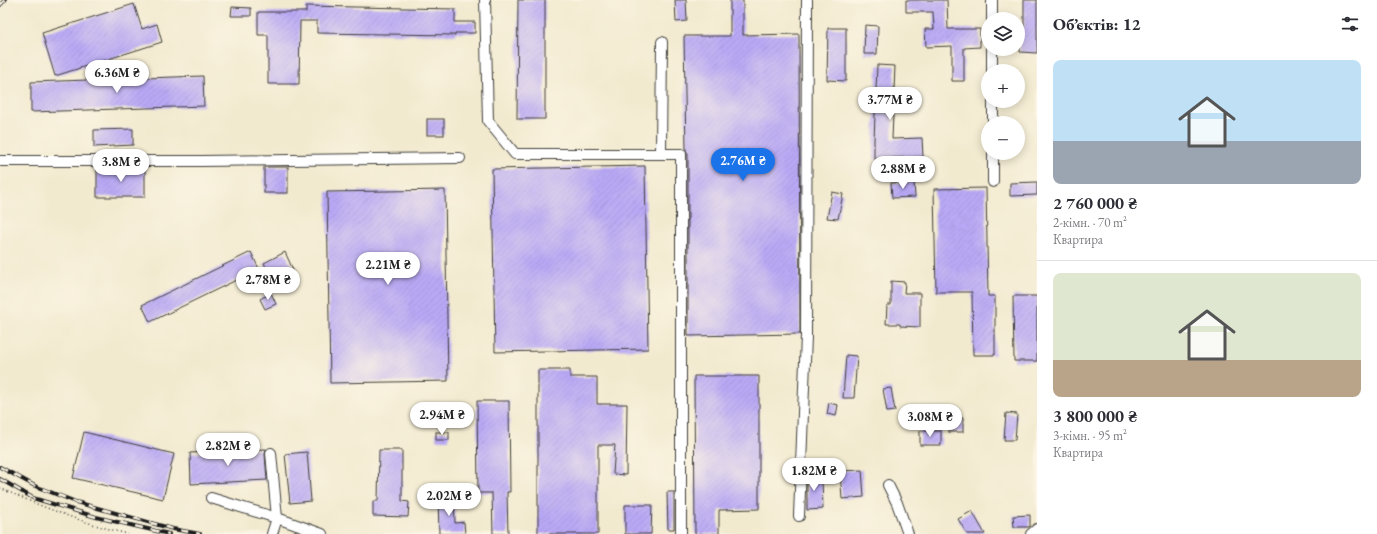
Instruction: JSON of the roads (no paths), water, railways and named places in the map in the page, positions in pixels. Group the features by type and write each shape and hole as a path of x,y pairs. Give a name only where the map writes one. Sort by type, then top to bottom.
{"lane":[{"path":"485,0 488,121 515,154 682,154 681,534"},
{"path":"799,516 806,336 807,0"},
{"path":"992,0 992,12"},
{"path":"661,154 662,42"},
{"path":"0,161 201,161 460,158"},
{"path":"993,160 993,182"},
{"path":"271,453 277,518 272,534"},
{"path":"888,485 897,503 908,534"},
{"path":"211,498 277,518 322,534"},
{"path":"1031,534 1037,529"}],"railway":[{"path":"0,5 5,0"},
{"path":"0,467 35,486 76,502 173,529 200,534"},
{"path":"0,479 33,498 96,517 169,534"}]}
